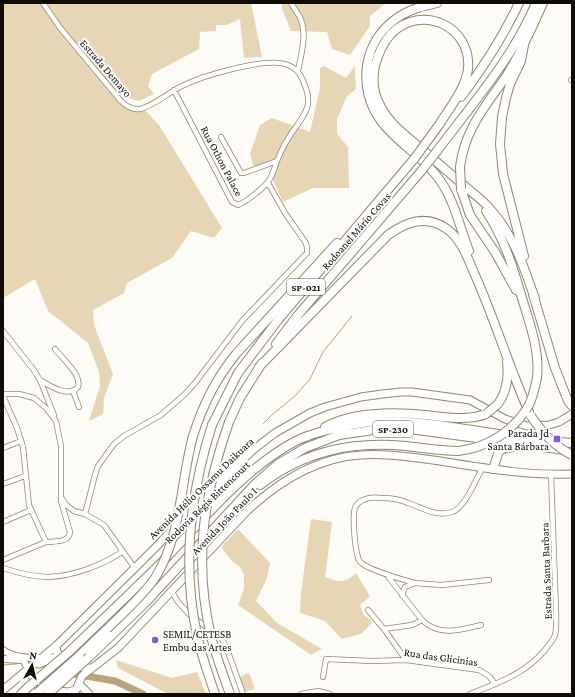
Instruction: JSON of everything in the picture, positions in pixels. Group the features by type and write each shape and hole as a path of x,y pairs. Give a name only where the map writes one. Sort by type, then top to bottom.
{"highway":[{"path":"437,3 401,15 385,27 377,36 371,47 367,64 367,93 374,112 382,123 427,165 444,187 531,416 540,430 551,442 572,456"},
{"name":"Rodoanel Mário Covas","path":"215,694 204,663 196,629 190,588 189,563 189,542 195,492 212,425 238,373 292,302 414,159 488,59 512,20 519,3"},
{"name":"Rodoanel Mário Covas","path":"230,694 211,635 203,585 202,554 203,528 211,482 219,451 229,422 240,398 259,367 298,315 423,169 507,58 526,25 536,3"},
{"path":"526,310 495,252 470,215 463,188 460,167 462,153 469,132 524,45 543,3"},
{"path":"237,504 262,483 289,467 315,455 342,447 386,445 458,451 487,443 498,438 509,430 521,418 529,404 538,378 537,352 526,310 500,233 486,211 395,126 386,116 377,98 373,80 378,54 392,34 403,25 415,20 428,20 445,24 454,31 463,42 466,49 468,63 466,75 460,90 439,125"},
{"path":"524,45 521,61 510,84 502,118 500,144 503,174 535,299 555,368 570,404"},
{"path":"463,188 491,209 509,234 521,259 535,299"},
{"path":"36,694 107,630 140,597 154,579 172,542 178,521 185,469 193,436 210,392 222,372 236,354 327,254 378,201"},
{"path":"259,367 388,235 405,224 415,221 434,222 447,229 458,241 483,293"},
{"path":"311,435 328,425 371,414 416,414 471,418 486,414 498,404 507,388 508,377 506,353"},
{"name":"Rodovia Régis Bittencourt","path":"24,691 138,586 243,480 275,454 296,441 311,435 352,425 386,421 433,425 572,443"},
{"name":"Rodovia Régis Bittencourt","path":"48,694 90,657 146,602 266,473 291,456 317,443 339,435 358,431 380,429 417,430 572,451"},
{"path":"493,469 499,451 505,448 556,449"}],"main road":[{"name":"Avenida Hélio Ossamu Daikuara","path":"26,664 43,658 56,646 134,567 158,545 183,517 253,450 288,425 325,407 361,397 412,392 470,400 505,419 527,426 549,425 572,414"},
{"name":"Avenida João Paulo I","path":"62,693 76,690 83,676 118,648 258,500 270,490 291,477 341,458 375,454 551,475 572,474"},
{"path":"56,646 57,652 63,655 83,676 88,694"},
{"path":"3,650 26,664 63,655"},
{"path":"3,690 22,674 26,664 43,658 63,655"},
{"path":"3,659 19,659 24,661 33,678"},
{"path":"13,682 33,678 62,693"}],"street":[{"name":"Estrada Demayo","path":"43,3 69,39 127,107 135,109 144,108 174,90 200,78 251,65 281,63 298,71"},
{"path":"85,514 94,474 114,444 124,436 161,415 185,394 242,321 307,253 306,243 285,213 268,183 289,136 308,108 308,96 298,71 302,51 303,27 299,14 291,3"},
{"name":"Rua Othon Palace","path":"174,90 232,202 238,205 243,203 268,183"},
{"path":"221,137 241,173 277,161"},
{"path":"3,332 40,380 56,421 62,446 60,495 70,535 65,540 46,542 3,560"},
{"path":"40,380 56,389 63,391 73,391 78,387 79,381 71,368 55,349"},
{"path":"73,391 78,407"},
{"path":"46,542 31,510 26,491 21,441 3,395 19,394 34,398 46,408 56,421"},
{"path":"3,448 21,441"},
{"path":"483,467 463,504 453,512 440,514 430,512 409,503 388,498 368,498 356,505 354,514 358,558 366,566 415,583 442,585 489,580"},
{"name":"Estrada Santa Barbara","path":"470,694 518,673 533,662 549,645 555,632 556,610 551,475"},
{"path":"3,484 25,476"},
{"path":"60,495 66,505 74,511 85,514 104,525 134,567"},
{"path":"3,522 31,510"},
{"path":"3,568 34,576 57,576 98,565 122,552"},
{"path":"386,574 422,620 433,628 443,631 460,630 482,625"},
{"path":"402,595 405,587 415,583"},
{"path":"172,592 178,602 190,615 221,638 226,646 243,694"},
{"path":"368,610 384,629 406,660"},
{"path":"384,629 412,625 422,620"},
{"name":"Rua das Glicinias","path":"323,677 326,659 372,661 406,660 479,670 489,676 495,684"},
{"path":"301,694 318,691 330,694"}],"shaded area":[{"path":"3,3 40,3 59,31 119,103 131,110 145,110 159,125 222,228 214,238 191,231 172,258 127,283 124,293 93,310 94,325 113,374 104,398 103,414 89,421 100,386 99,372 88,343 48,311 35,279 3,298"},
{"path":"47,3 251,3 262,57 244,58 240,19 227,25 216,25 216,31 200,32 199,49 152,74 148,86 154,94 139,101 124,97 114,89 63,27"},
{"path":"282,3 386,3 370,16 370,26 350,55 332,49 327,32 291,31 282,9"},
{"path":"324,66 346,78 355,66 356,89 347,96 337,119 337,134 348,147 349,188 313,188 283,202 273,180 276,164 254,168 250,154 260,125 272,118 310,132 320,88 320,68"},
{"path":"311,519 332,522 325,577 341,581 352,577 356,573 370,596 360,605 364,615 373,622 361,634 342,639 325,621 300,613 301,593"},
{"path":"238,529 270,563 267,578 256,601 277,623 322,649 311,655 238,605 244,589 244,575 241,568 231,560 221,547"},
{"path":"116,660 172,678 197,672 206,694 168,694 118,668"},
{"path":"249,673 255,689 245,692 239,677"}],"waterway":[{"path":"263,424 296,395 310,379 323,352 352,316"},
{"path":"3,665 17,664"},
{"path":"51,670 115,681 143,694"}],"place":[{"name":"Parada Jd Santa Bárbara","path":"557,439"},
{"name":"SEMIL/CETESB Embu das Artes","path":"155,640"}]}
